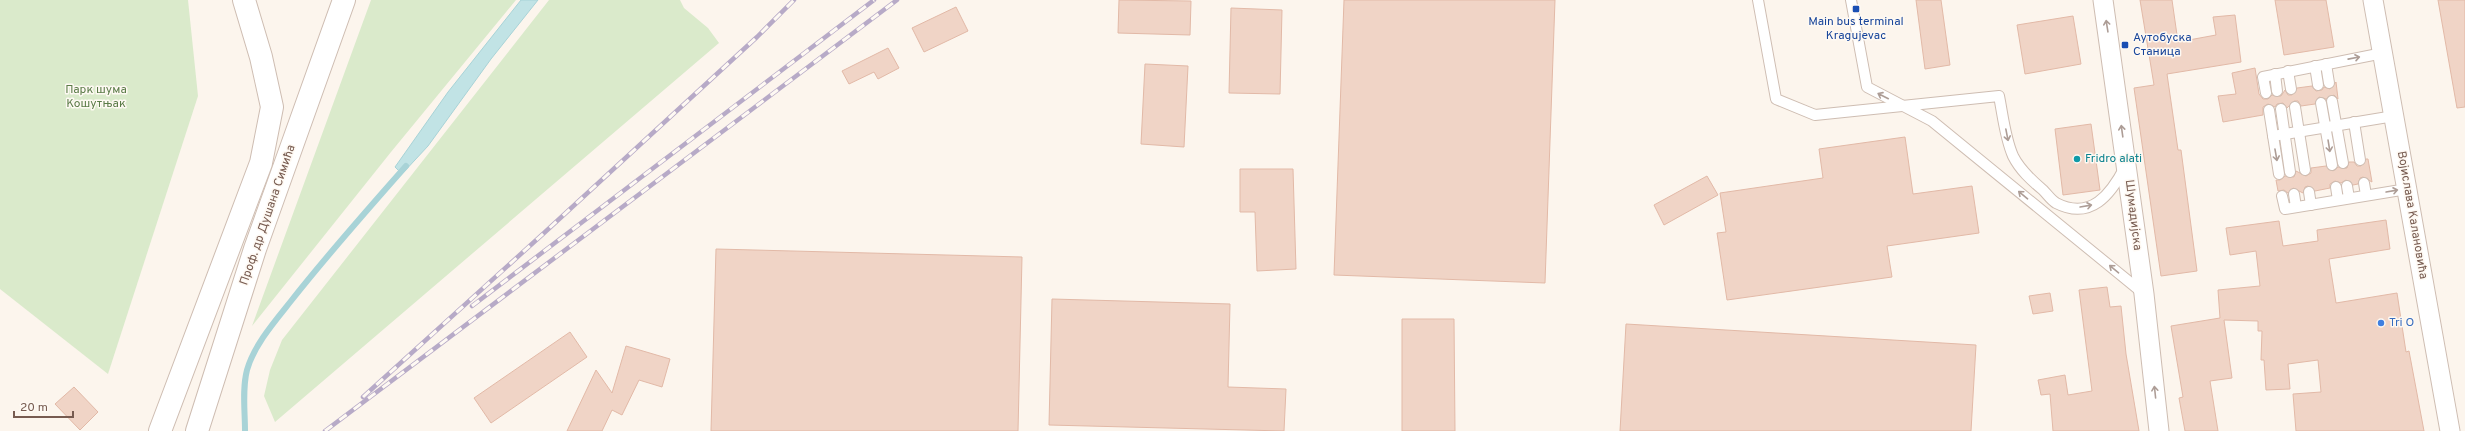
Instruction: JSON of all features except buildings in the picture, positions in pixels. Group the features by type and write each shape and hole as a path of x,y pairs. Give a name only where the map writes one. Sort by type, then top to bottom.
{"street":[{"path":"160,431 262,156 272,107 261,57 244,0"},
{"name":"Проф. др Душана Симића","path":"197,431 255,249 344,0"},
{"name":"Шумадијска","path":"2103,0 2144,294 2159,431"},
{"name":"Војислава Калановића","path":"2373,0 2450,431"}],"lane":[{"path":"1758,0 1776,100 1815,115 1906,107 1999,96 2008,144 2014,157 2033,183 2055,202 2078,208 2100,202 2116,183 2126,163"},
{"path":"1851,0 1867,87 1932,121 2144,294"},
{"path":"2266,93 2263,76 2383,53"},
{"path":"2326,64 2329,83"},
{"path":"2315,66 2318,85"},
{"path":"2288,71 2291,89"},
{"path":"2275,74 2278,91"},
{"path":"2332,101 2343,163"},
{"path":"2321,103 2332,165"},
{"path":"2295,107 2305,170"},
{"path":"2281,109 2290,172"},
{"path":"2269,110 2279,174"},
{"path":"2273,136 2326,126 2394,116"},
{"path":"2354,122 2360,160"},
{"path":"2364,183 2366,195"},
{"path":"2347,186 2349,198"},
{"path":"2336,187 2338,200"},
{"path":"2282,196 2284,209 2407,189"},
{"path":"2309,192 2311,204"},
{"path":"2294,194 2296,207"}],"green space":[{"name":"Парк шума Кошутњак","path":"0,0 188,0 198,96 108,374 0,289"},
{"path":"371,0 516,0 391,152 252,326"},
{"path":"549,0 680,0 684,8 708,28 719,43 275,422 264,396 270,370 282,340"}],"water":[{"path":"521,0 538,0 491,59 428,146 402,174 395,167 448,92"}],"waterway":[{"path":"245,431 245,377 250,361 260,342 319,266 406,166"}],"railway":[{"path":"363,397 757,37 794,0"},
{"path":"472,306 874,0"},
{"path":"325,431 897,0"}],"place":[{"name":"Main bus terminal Kragujevac","path":"1856,9"},
{"name":"Аутобуска Станица","path":"2125,45"},
{"name":"Fridro alati","path":"2077,159"},
{"name":"Tri O","path":"2381,323"}]}
